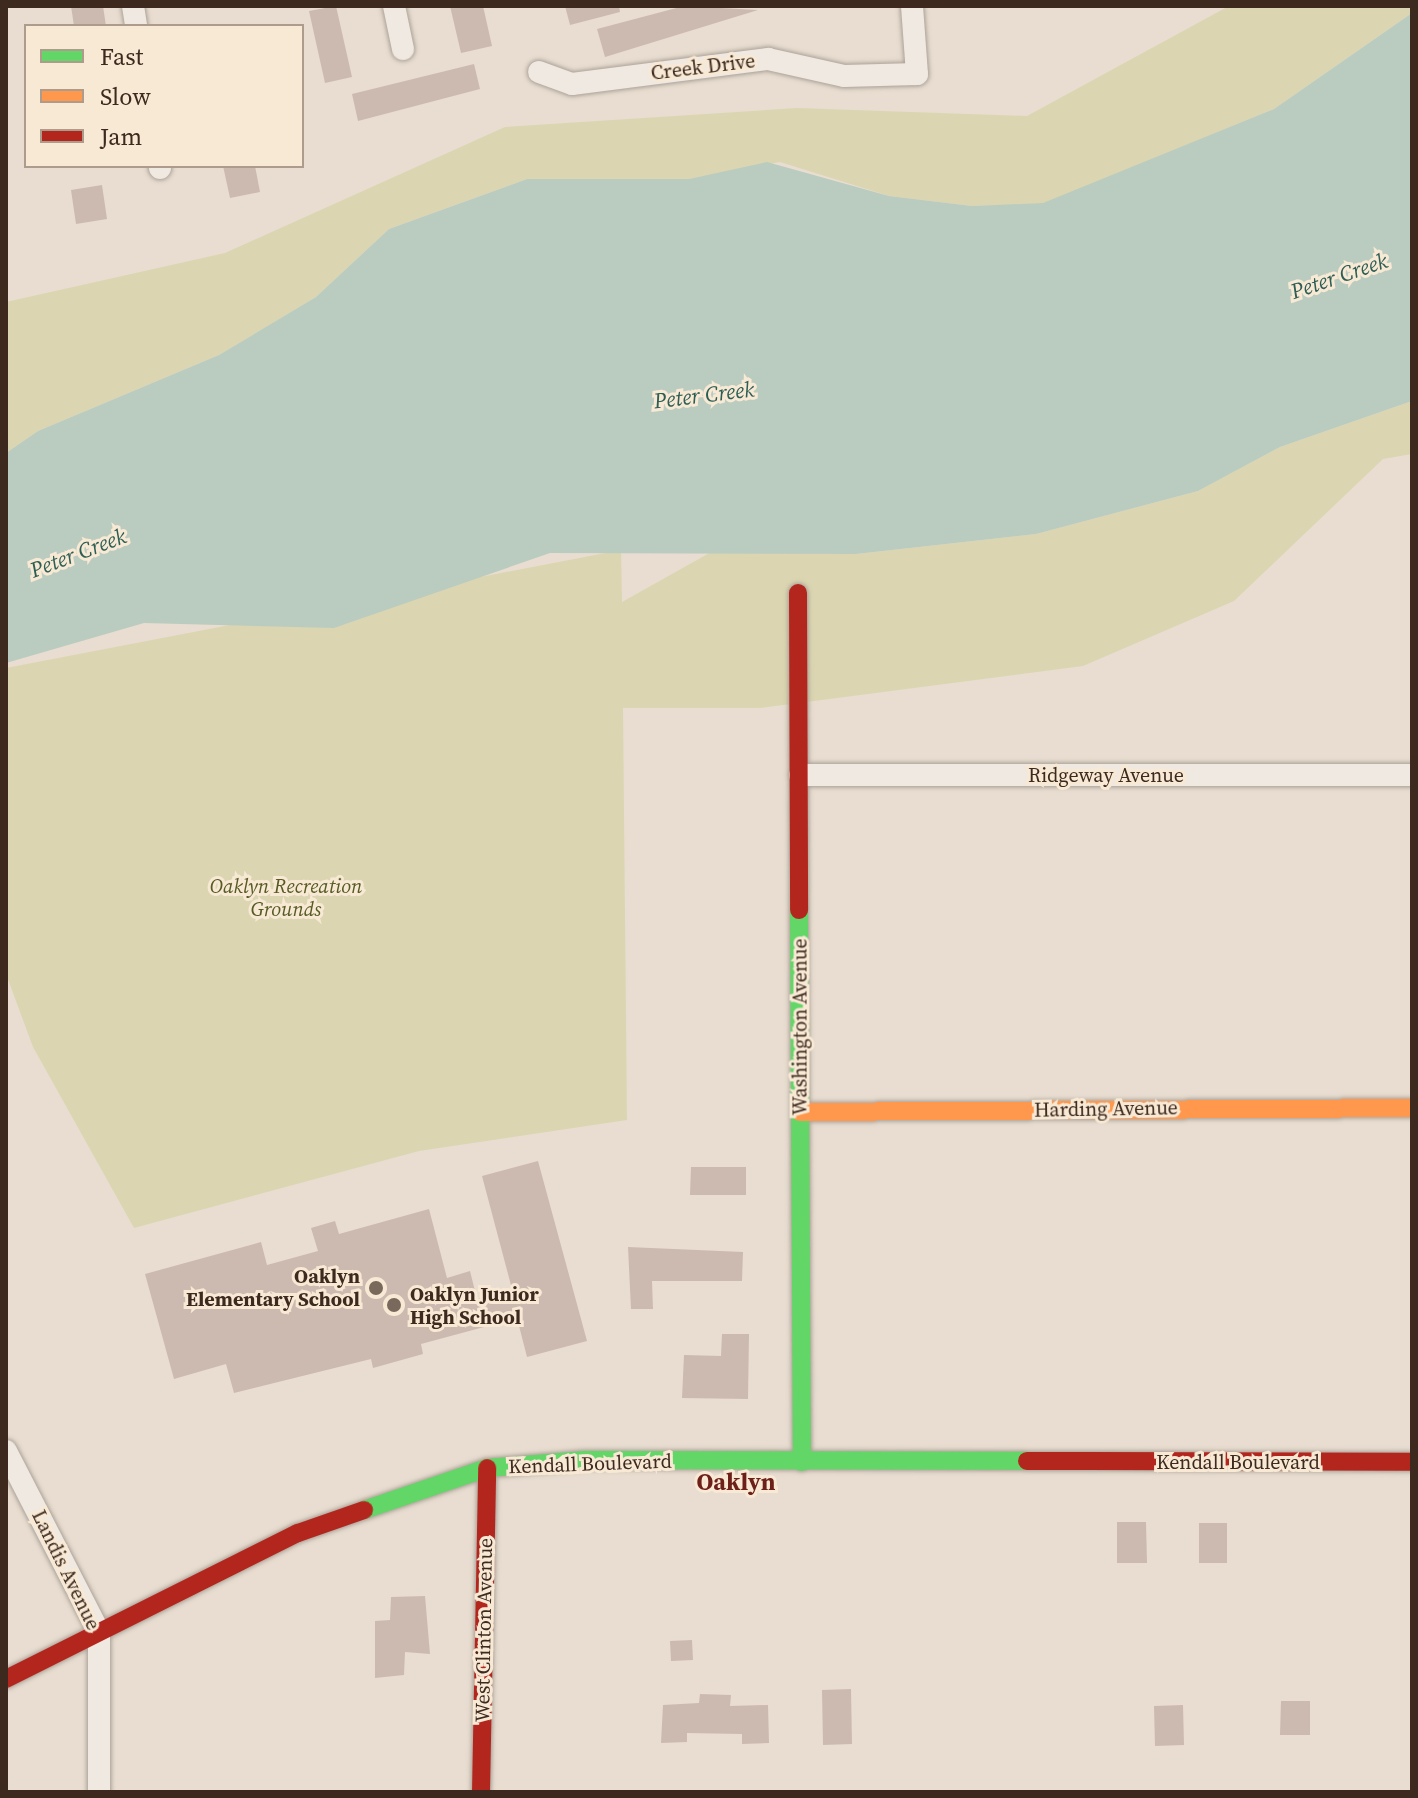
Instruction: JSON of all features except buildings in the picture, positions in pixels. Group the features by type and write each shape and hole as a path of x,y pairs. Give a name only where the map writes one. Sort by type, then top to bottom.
{"street":[{"path":"394,6 403,49"},
{"name":"Creek Drive","path":"539,72 572,84 768,59 844,76 917,74 912,6"},
{"name":"Washington Avenue","path":"798,593 802,1462"},
{"name":"Ridgeway Avenue","path":"800,775 1412,775"},
{"name":"Harding Avenue","path":"800,1112 1412,1108"},
{"name":"Landis Avenue","path":"6,1451 99,1632 99,1792"},
{"name":"Kendall Boulevard","path":"6,1679 298,1533 487,1468 802,1462 1412,1462"},
{"name":"West Clinton Avenue","path":"481,1792 487,1468"}],"green space":[{"path":"1229,6 1412,6 1412,13 1274,109 1043,204 972,206 889,196 780,162 689,179 527,179 389,229 316,297 219,355 38,431 6,453 6,302 225,253 505,127 797,108 1027,116"},
{"name":"Oaklyn Recreation Grounds","path":"1412,401 1412,454 1383,459 1234,601 1083,666 760,708 623,708 627,1120 419,1151 134,1228 33,1047 6,974 6,668 621,550 622,602 713,551 856,554 1036,534 1198,491 1280,447"}],"water":[{"name":"Peter Creek","path":"1412,13 1412,401 1280,447 1198,491 1036,534 856,554 550,553 334,628 144,623 6,663 6,453 38,431 219,355 316,297 389,229 527,179 689,179 767,162 889,196 972,206 1043,203 1274,109"}],"traffic: fast":[{"path":"799,910 802,1462"},
{"path":"364,1510 487,1468 585,1460 1027,1461"}],"traffic: slow":[{"path":"800,1112 1412,1108"}],"traffic: jam":[{"path":"798,593 799,910"},
{"path":"1027,1461 1412,1462"},
{"path":"481,1792 487,1468"},
{"path":"6,1679 298,1533 364,1510"}],"place":[{"name":"Oaklyn Elementary School","path":"376,1288"},
{"name":"Oaklyn Junior High School","path":"394,1305"}],"district":[{"name":"Oaklyn","path":"736,1482"}]}
